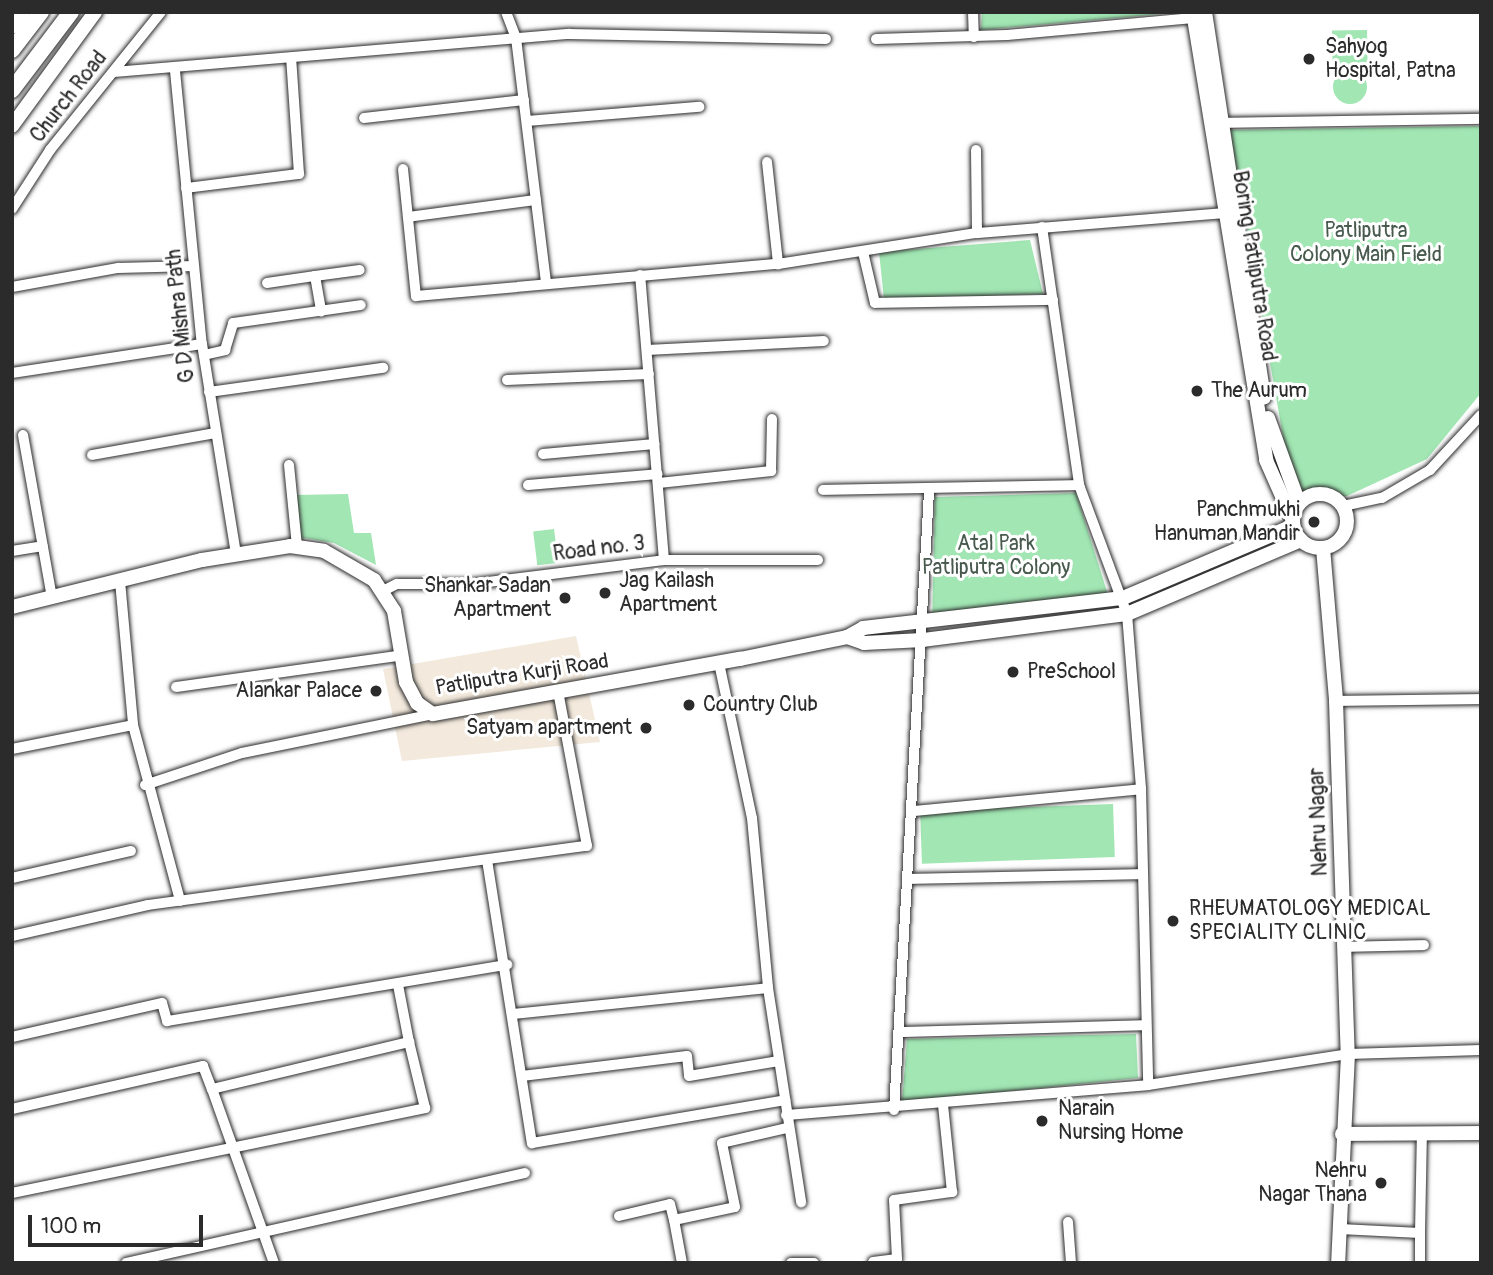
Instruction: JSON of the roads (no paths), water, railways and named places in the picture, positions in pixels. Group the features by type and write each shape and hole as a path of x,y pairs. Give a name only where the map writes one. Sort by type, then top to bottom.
{"main road":[{"path":"12,50 41,12"},
{"path":"12,90 71,12"}],"street":[{"path":"12,27 23,12"},
{"path":"12,125 95,12"},
{"name":"Church Road","path":"12,209 50,150 161,12"},
{"path":"506,12 516,38 546,283"},
{"path":"973,12 974,37"},
{"path":"876,39 974,37 1197,14"},
{"name":"Boring Patliputra Road","path":"1197,14 1249,335 1266,460 1293,523"},
{"path":"114,72 175,71 516,38 826,39"},
{"path":"186,188 299,174 291,58"},
{"name":"G D Mishra Path","path":"175,71 203,349 236,555"},
{"path":"364,118 524,100"},
{"path":"527,121 699,107"},
{"path":"1215,123 1481,119"},
{"name":"Boring Patliputra Road","path":"1215,123 1223,213 1269,427 1299,503"},
{"path":"975,150 977,233"},
{"path":"767,162 778,264"},
{"path":"403,169 416,296 778,264 977,233 1223,213"},
{"path":"12,188 23,195"},
{"path":"408,217 536,200"},
{"path":"1042,227 1079,485 1127,614 1141,789 1148,1085"},
{"path":"863,251 875,303 1052,300"},
{"path":"12,287 118,268 194,266"},
{"path":"267,283 360,270"},
{"name":"Road no. 3","path":"381,592 397,584 472,584 664,560 640,275"},
{"path":"315,276 321,311"},
{"path":"12,373 203,349 225,349 229,324 361,305"},
{"path":"647,350 824,341"},
{"path":"209,392 383,368"},
{"path":"507,380 649,374"},
{"path":"1343,506 1345,533 1323,548 1301,540 1293,523 1299,503 1317,493 1343,506 1382,498 1430,470 1481,415"},
{"path":"528,485 771,471 772,419"},
{"path":"92,454 216,433"},
{"path":"23,435 52,598"},
{"path":"543,454 655,444"},
{"path":"289,465 297,547"},
{"path":"823,490 906,484 929,492 1079,485"},
{"path":"894,1110 914,811 929,492"},
{"name":"Patliputra Kurji Road","path":"12,607 236,555 297,547 350,564 381,592 394,611 406,682 417,703 433,714 719,663 847,637 863,628 1123,598 1293,523"},
{"name":"Patliputra Kurji Road","path":"847,637 864,643 923,640 1127,614 1301,540"},
{"path":"12,551 43,546"},
{"name":"Nehru Nagar","path":"1323,548 1336,701 1348,1054 1342,1134 1338,1263"},
{"path":"664,560 818,560"},
{"path":"120,581 134,725 145,785 180,901"},
{"path":"176,687 403,655"},
{"path":"719,663 752,818 768,988 787,1128 801,1202"},
{"path":"12,936 180,901 587,846 558,691"},
{"path":"1336,701 1481,699"},
{"path":"145,785 242,753 433,714"},
{"path":"12,749 134,725"},
{"path":"914,811 1141,789"},
{"path":"12,878 131,851"},
{"path":"487,860 507,965 532,1143 785,1100"},
{"path":"910,879 1143,874"},
{"path":"1344,947 1424,945"},
{"path":"12,1037 162,1003 167,1021 507,965"},
{"path":"12,1193 425,1108 398,985"},
{"path":"513,1014 768,988"},
{"path":"900,1032 1146,1024"},
{"path":"212,1088 409,1042"},
{"path":"786,1115 894,1110 1148,1085 1348,1054 1481,1050"},
{"path":"522,1076 687,1056 689,1076 779,1061"},
{"path":"12,1109 203,1066 265,1230 274,1263"},
{"path":"872,1263 897,1259 894,1200 952,1192 943,1105"},
{"path":"674,1220 735,1207 722,1143 787,1128"},
{"path":"1420,1263 1422,1133"},
{"path":"1342,1134 1481,1133"},
{"path":"126,1263 525,1173"},
{"path":"619,1216 670,1204 682,1263"},
{"path":"1068,1223 1071,1263"},
{"path":"1340,1229 1420,1233"},
{"path":"791,1263 814,1263"}],"place":[{"name":"Sahyog Hospital, Patna","path":"1309,59"},
{"name":"The Aurum","path":"1197,391"},
{"name":"Panchmukhi Hanuman Mandir","path":"1314,522"},
{"name":"Jag Kailash Apartment","path":"605,593"},
{"name":"Shankar Sadan Apartment","path":"565,598"},
{"name":"PreSchool","path":"1013,672"},
{"name":"Alankar Palace","path":"376,691"},
{"name":"Country Club","path":"689,705"},
{"name":"Satyam apartment","path":"646,728"},
{"name":"RHEUMATOLOGY MEDICAL SPECIALITY CLINIC","path":"1173,921"},
{"name":"Narain Nursing Home","path":"1042,1121"},
{"name":"Nehru Nagar Thana","path":"1381,1183"}],"park label":[{"name":"Patliputra Colony Main Field","path":"1366,243"},
{"name":"Atal Park Patliputra Colony","path":"996,556"}]}
